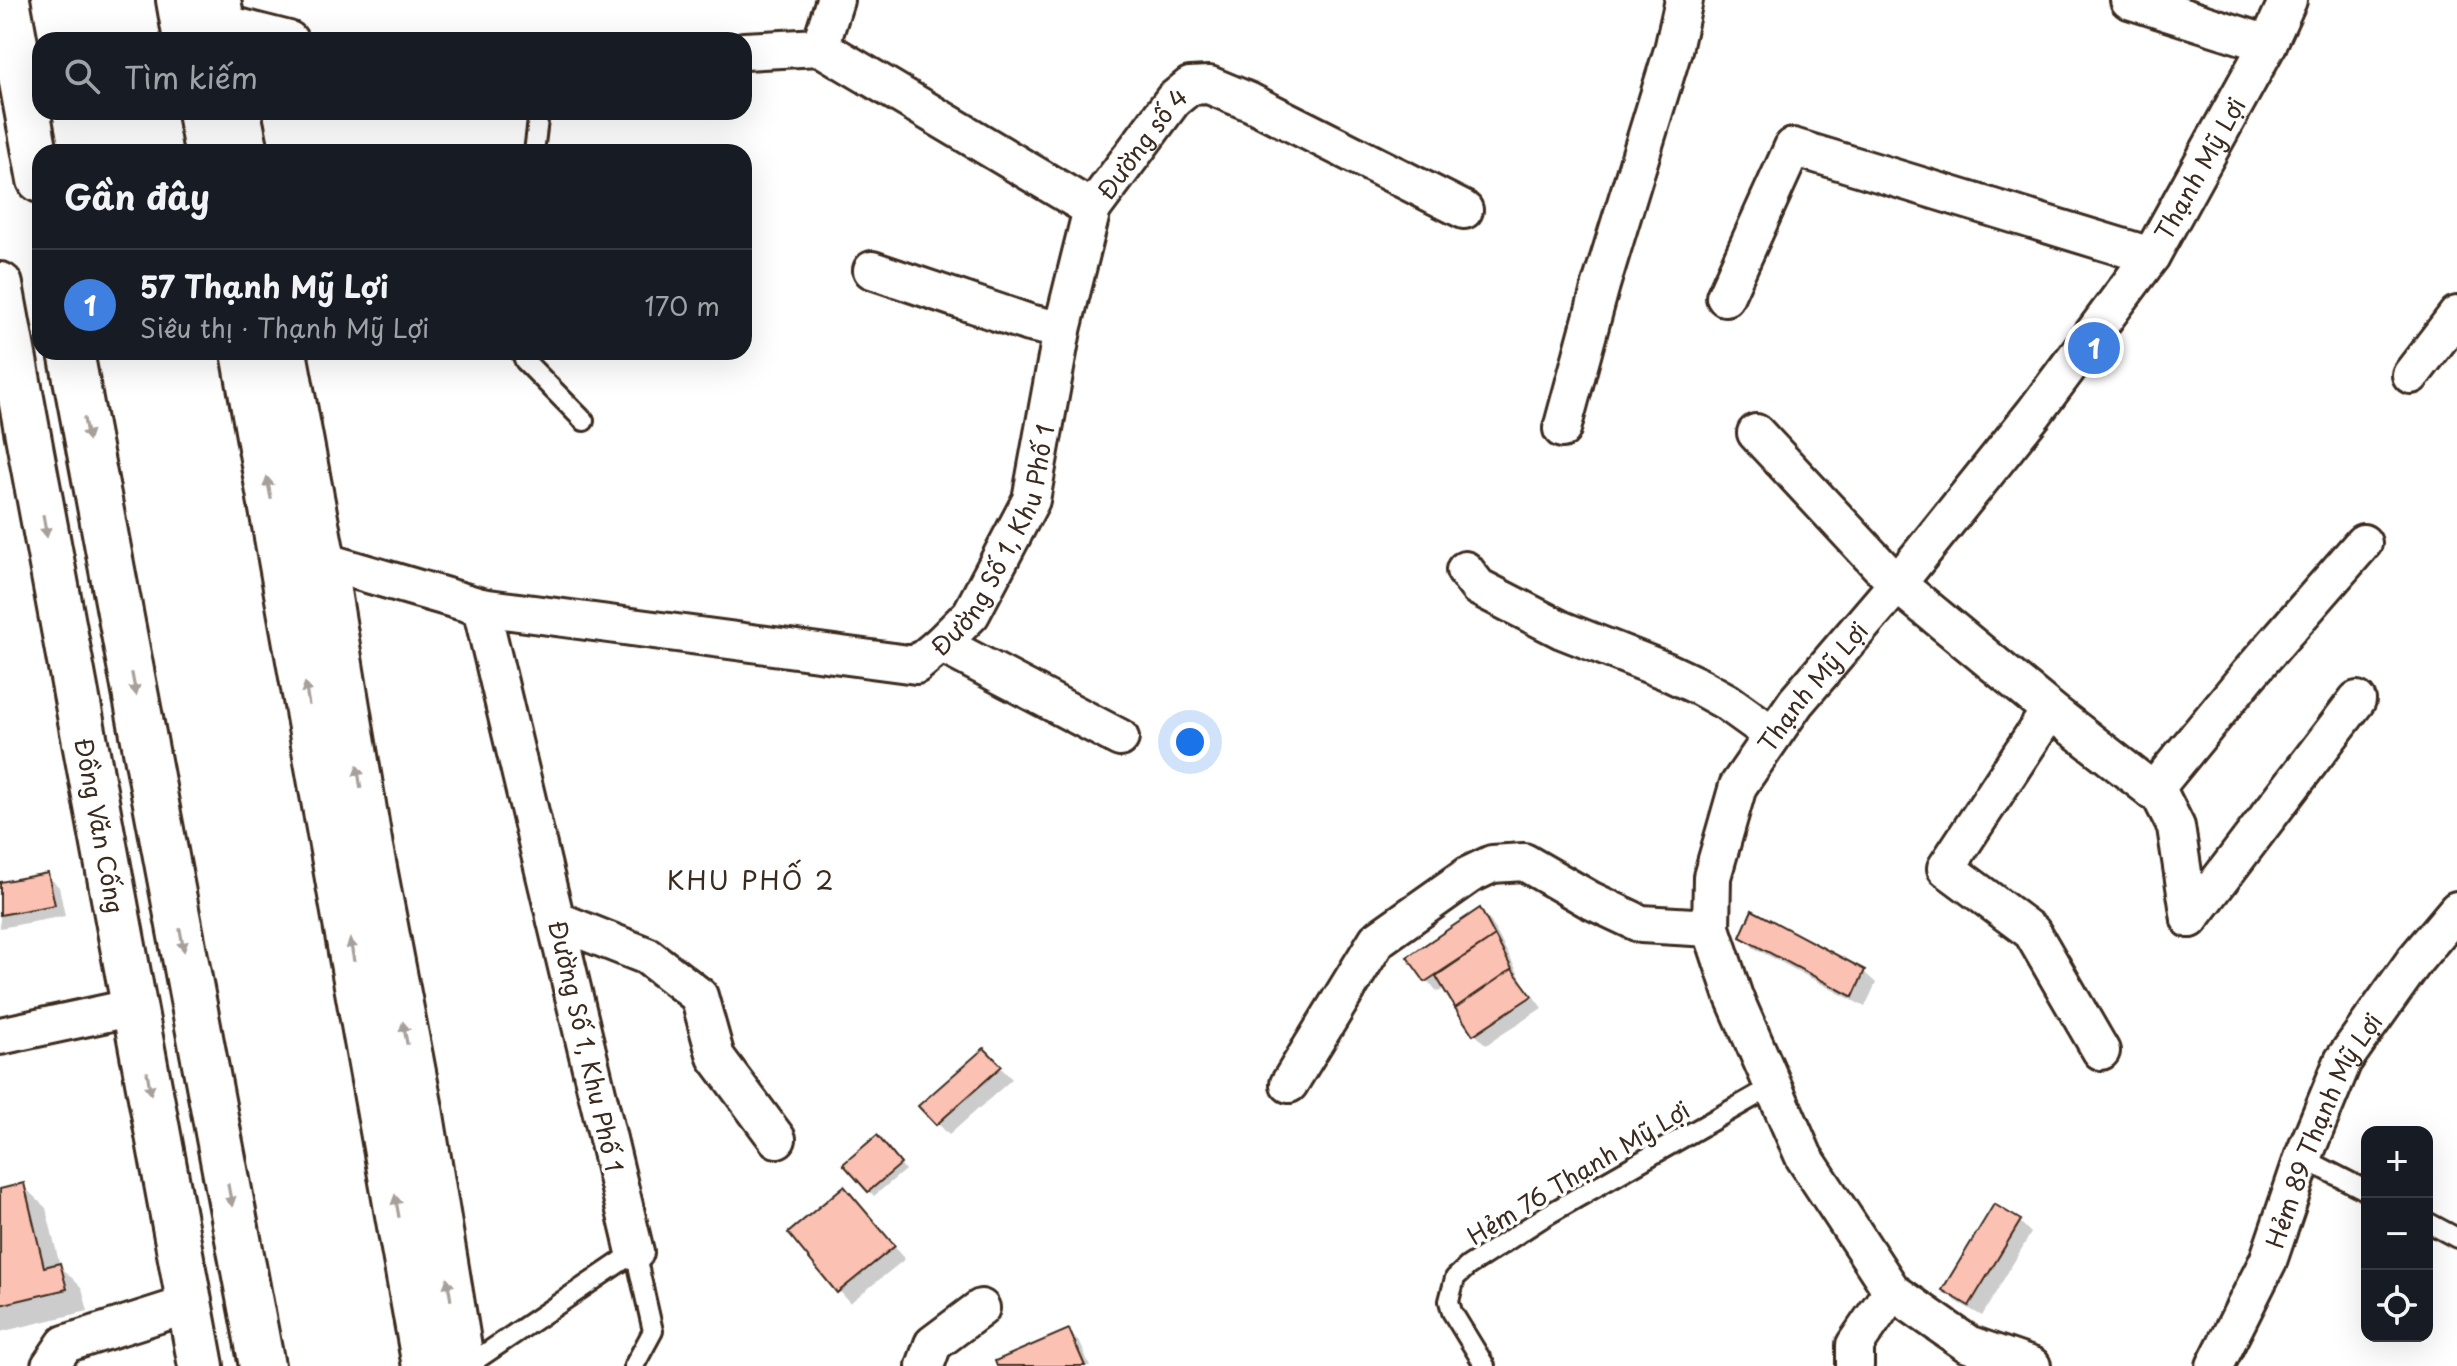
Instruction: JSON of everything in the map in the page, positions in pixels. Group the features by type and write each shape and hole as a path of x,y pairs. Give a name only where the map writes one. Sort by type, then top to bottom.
{"main road":[{"path":"7,0 33,144"},
{"path":"201,120 206,144"},
{"path":"240,120 244,144"},
{"name":"Đồng Văn Cống","path":"0,285 201,1366"},
{"path":"73,360 262,1366"},
{"path":"246,360 304,563 370,847 420,1109 464,1366"},
{"path":"285,360 304,563 425,1366"},
{"path":"190,1304 248,1292"}],"street":[{"path":"752,51 820,47 835,0"},
{"path":"1562,429 1601,285 1673,50 1684,0"},
{"path":"2129,0 2268,44"},
{"name":"Thạnh Mỹ Lợi","path":"2032,1366 1968,1344 1892,1291 1804,1157 1734,997 1711,928 1712,877 1738,786 1796,702 1897,584 2034,413 2151,256 2268,44 2288,0"},
{"path":"202,21 252,32"},
{"name":"Đường số 4","path":"820,47 1092,209 1173,100 1190,86 1209,85 1250,102 1464,210"},
{"path":"1725,297 1793,147 2151,256"},
{"name":"Đường Số 1, Khu Phố 1","path":"304,563 481,607 916,665 971,614 1031,500 1062,330 1092,209"},
{"path":"872,270 1029,323 1062,330"},
{"path":"2411,375 2457,315"},
{"path":"1756,433 1897,584 2161,797 2176,827 2190,919 2357,700"},
{"path":"2153,791 2363,543"},
{"path":"1465,570 1478,587 1562,630 1700,687 1773,735"},
{"name":"Đường Số 1, Khu Phố 1","path":"481,607 635,1252"},
{"path":"941,644 1120,738"},
{"path":"2050,710 1946,868 2032,932 2101,1051"},
{"path":"1289,1084 1377,940 1469,875 1492,864 1524,862 1590,900 1641,924 1711,928"},
{"name":"Hẻm 89 Thạnh Mỹ Lợi","path":"2215,1366 2268,1261 2303,1158 2343,1061 2415,960 2457,910"},
{"path":"556,920 647,956 699,996 716,1057 777,1139"},
{"path":"0,1036 135,1007"},
{"path":"1855,1366 1855,1345 1892,1291"},
{"path":"50,1366 65,1344 190,1304"},
{"path":"925,1366 933,1344 981,1308"}],"lane":[{"path":"535,144 538,120"},
{"path":"525,360 584,421"},
{"name":"Hẻm 76 Thạnh Mỹ Lợi","path":"1485,1366 1452,1312 1449,1301 1455,1278 1468,1266 1547,1215 1773,1086"},
{"path":"2303,1158 2361,1188"},
{"path":"2433,1225 2457,1238"},
{"path":"464,1366 635,1252 653,1331 634,1366"}],"building":[{"path":"48,873 55,905 0,915 0,882"},
{"path":"1480,908 1495,936 1425,982 1407,957"},
{"path":"1752,910 1865,970 1853,997 1740,937"},
{"path":"1495,936 1512,969 1455,1008 1436,976"},
{"path":"1512,969 1532,996 1473,1035 1455,1008"},
{"path":"984,1048 1002,1066 936,1125 918,1106"},
{"path":"877,1135 901,1164 868,1192 843,1164"},
{"path":"24,1183 44,1267 60,1263 67,1289 0,1305 0,1189"},
{"path":"844,1186 895,1246 837,1293 788,1233"},
{"path":"1994,1204 2021,1220 1969,1306 1942,1290"},
{"path":"1069,1329 1085,1366 997,1366 995,1361"}],"place":[{"name":"57 Thạnh Mỹ Lợi","path":"2094,348"}],"district":[{"name":"KHU PHỐ 2","path":"751,879"}]}
